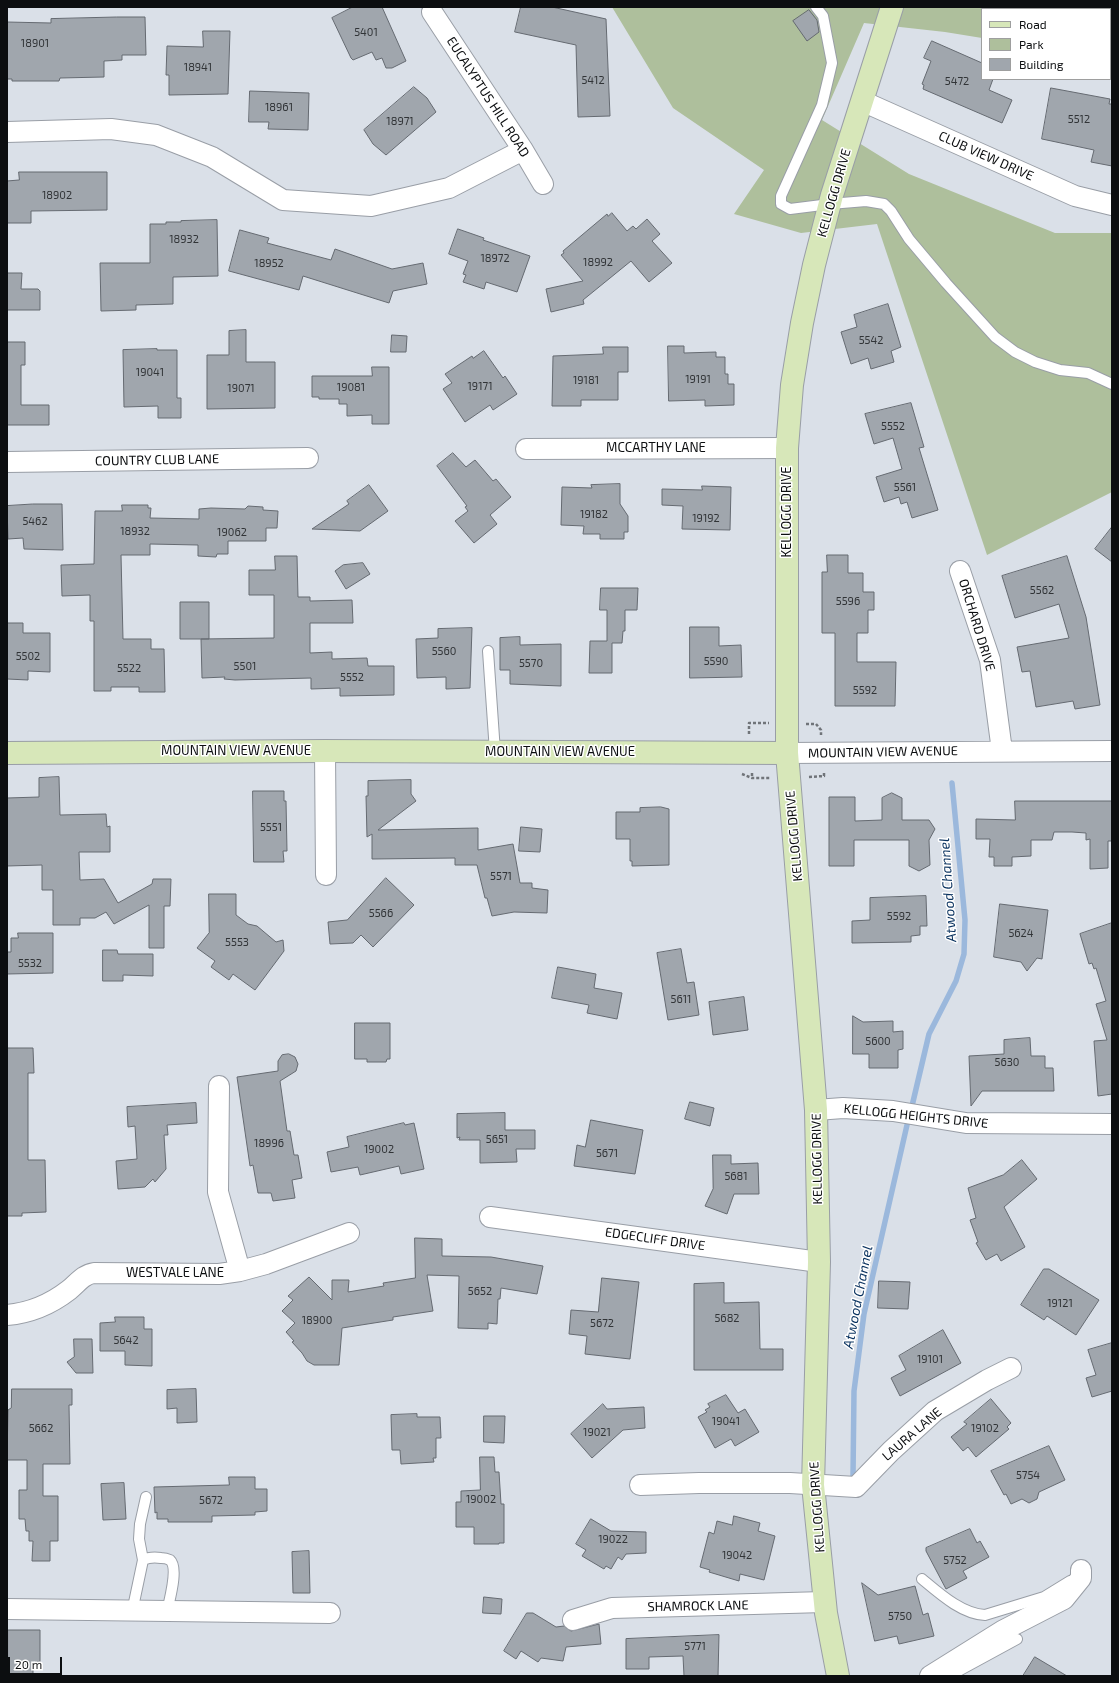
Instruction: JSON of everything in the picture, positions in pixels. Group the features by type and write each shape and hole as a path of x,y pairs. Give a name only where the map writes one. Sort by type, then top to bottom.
{"main road":[{"name":"KELLOGG DRIVE","path":"838,1676 824,1602 813,1485 819,1262 816,1110 787,754 787,448 792,385 802,323 814,265 830,204 892,7"},
{"name":"MOUNTAIN VIEW AVENUE","path":"7,753 325,750 787,754"}],"street":[{"name":"EUCALYPTUS HILL ROAD","path":"432,12 523,150 543,184"},
{"name":"CLUB VIEW DRIVE","path":"862,101 1076,196 1112,205"},
{"path":"7,132 111,129 156,135 212,157 283,200 371,206 449,188 523,150"},
{"name":"MCCARTHY LANE","path":"526,449 787,448"},
{"name":"COUNTRY CLUB LANE","path":"7,462 308,458"},
{"name":"ORCHARD DRIVE","path":"960,571 990,660 1002,750"},
{"path":"325,750 326,876"},
{"name":"MOUNTAIN VIEW AVENUE","path":"787,754 1002,750 1112,751"},
{"path":"219,1086 218,1192 240,1271"},
{"name":"KELLOGG HEIGHTS DRIVE","path":"816,1110 843,1108 893,1111 966,1123 1112,1124"},
{"name":"EDGECLIFF DRIVE","path":"490,1217 819,1262"},
{"name":"WESTVALE LANE","path":"7,1315 21,1314 50,1303 70,1289 86,1274 219,1274 240,1271 266,1264 349,1233"},
{"name":"LAURA LANE","path":"813,1485 856,1487 891,1451 935,1411 987,1380 1011,1368"},
{"path":"640,1485 728,1483 813,1485"},
{"path":"930,1676 1002,1631 1064,1599 1081,1578 1081,1570"},
{"name":"SHAMROCK LANE","path":"573,1620 612,1608 824,1602"},
{"path":"7,1609 132,1612 330,1613"}],"lane":[{"path":"816,7 824,16 832,63 822,105 781,196 781,204 790,210 830,204 866,201 884,204 891,211 909,239 946,283 995,337 1015,352 1035,362 1060,370 1088,373 1112,384"},
{"path":"488,651 495,752"},
{"path":"132,1612 142,1560 139,1539 140,1524 146,1497"},
{"path":"142,1560 150,1557 160,1558 169,1560 173,1564 174,1574 167,1612"},
{"path":"922,1579 941,1595 966,1610 975,1615 985,1615 1044,1597 1066,1584 1081,1570"},
{"path":"949,1676 1017,1639"}],"green space":[{"path":"612,7 1112,7 1112,57 1111,8 981,8 981,38 945,32 864,23 822,120 909,174 1055,233 1112,233 1112,492 987,555 877,224 801,233 734,214 764,170 673,108"}],"building":[{"path":"353,7 382,7 406,61 392,68 386,68 382,58 376,60 372,52 353,60 351,58 332,18"},
{"path":"521,7 552,7 606,19 610,116 578,117 576,45 515,32"},
{"path":"809,10 817,20 819,32 807,41 793,21"},
{"path":"145,17 146,55 122,55 122,60 104,61 104,77 60,78 59,81 12,81 12,79 7,79 7,22 51,23 51,19"},
{"path":"203,31 230,31 228,94 169,95 169,75 166,75 167,46 203,47"},
{"path":"932,41 981,63 981,80 993,80 989,90 1012,100 1002,123 923,89 924,85 922,84 931,61 924,58"},
{"path":"414,87 427,98 436,112 386,155 373,144 364,130"},
{"path":"1051,88 1110,99 1109,104 1112,104 1112,166 1091,162 1094,150 1042,139"},
{"path":"250,91 309,93 308,130 268,129 269,122 249,122"},
{"path":"19,172 107,172 107,210 31,211 31,223 7,223 7,181 19,180"},
{"path":"612,213 627,231 633,226 636,229 647,219 660,234 652,241 672,263 649,282 631,261 583,300 584,304 551,312 546,289 583,281 561,255 564,253 563,251 607,214 608,216"},
{"path":"217,220 218,276 173,277 173,304 136,305 136,310 101,311 100,263 150,263 150,224"},
{"path":"458,229 484,238 483,240 530,256 517,292 486,282 484,289 463,282 466,275 463,274 468,261 449,254"},
{"path":"240,230 269,238 267,243 331,260 335,249 392,269 423,263 427,284 393,291 389,303 303,276 299,290 229,271"},
{"path":"7,273 22,273 21,289 38,289 40,291 40,310 7,310"},
{"path":"888,304 901,347 891,351 894,362 871,369 868,358 851,364 841,332 857,327 854,315"},
{"path":"246,330 246,362 275,362 275,408 207,409 207,355 229,355 229,331"},
{"path":"392,335 407,336 406,352 391,352"},
{"path":"7,342 25,342 25,365 21,365 21,405 49,405 49,425 7,425"},
{"path":"668,346 684,346 684,353 716,352 716,357 725,357 725,374 728,374 728,384 734,384 734,405 705,406 705,400 669,401"},
{"path":"603,347 628,347 628,372 618,372 618,400 581,400 581,406 552,406 553,356 603,354"},
{"path":"123,350 177,350 177,398 181,398 181,418 158,418 158,406 124,407"},
{"path":"484,351 503,378 505,376 517,394 493,410 490,405 465,422 443,389 452,383 445,374 472,356 473,358"},
{"path":"372,367 389,367 389,424 372,424 372,415 347,416 347,404 339,404 339,399 319,399 319,397 312,397 312,376 372,376"},
{"path":"911,403 924,447 919,448 938,510 912,518 907,502 901,504 899,497 884,502 876,477 902,469 893,438 874,444 865,414"},
{"path":"453,453 466,467 475,460 493,481 496,479 511,497 490,515 497,524 474,543 455,521 468,511 465,507 467,506 437,466"},
{"path":"620,484 620,504 628,516 628,532 624,532 624,539 600,539 600,534 583,534 584,526 561,525 562,487 592,488 591,485"},
{"path":"369,485 388,511 360,531 312,529 349,504 347,501"},
{"path":"702,486 731,487 730,530 682,529 683,506 662,505 662,489 702,490"},
{"path":"62,504 63,550 24,549 23,538 8,539 7,506"},
{"path":"122,505 148,505 148,508 151,508 150,518 199,519 199,509 211,508 245,509 248,506 263,507 263,510 278,511 277,528 266,528 266,541 228,541 228,554 217,554 216,557 198,556 198,545 150,544 150,555 121,555 123,639 151,639 151,649 164,649 165,692 139,692 139,687 111,687 111,691 94,691 94,621 90,621 90,595 62,596 61,565 94,564 95,511 122,511"},
{"path":"1112,527 1112,562 1095,549"},
{"path":"827,555 848,555 848,573 863,573 863,592 874,592 874,610 868,610 868,633 857,633 857,662 896,662 895,706 835,706 835,633 822,633 822,572 827,572"},
{"path":"275,556 297,556 298,597 310,597 310,601 352,600 353,623 310,623 310,653 332,652 332,659 367,658 368,666 394,666 394,695 340,696 340,688 311,689 311,678 235,680 224,679 225,677 202,678 201,639 180,639 180,602 209,602 209,639 274,638 274,595 249,595 249,570 275,570"},
{"path":"1067,556 1086,617 1100,705 1075,709 1073,701 1036,707 1030,671 1022,672 1017,647 1069,638 1059,604 1015,618 1002,576"},
{"path":"363,563 370,574 346,589 335,571 343,565"},
{"path":"601,588 638,588 637,610 625,610 625,631 623,631 622,643 612,643 612,673 589,673 590,641 607,641 607,610 600,610"},
{"path":"7,623 23,623 23,633 50,633 50,672 28,671 28,680 7,679"},
{"path":"690,627 719,627 719,646 741,645 742,677 690,678"},
{"path":"472,628 470,688 446,689 446,677 417,678 416,639 438,638 438,629"},
{"path":"520,637 520,645 561,644 561,686 510,684 510,670 500,670 500,638"},
{"path":"59,777 60,815 106,814 107,827 110,826 110,852 79,852 80,880 104,879 118,903 152,884 153,879 171,879 170,906 164,906 164,948 149,948 149,905 114,924 106,912 95,918 80,918 80,925 53,925 53,890 42,890 42,865 7,866 7,798 39,797 39,778"},
{"path":"411,780 411,794 416,801 378,830 478,828 478,850 513,844 520,883 532,883 532,888 548,890 547,913 514,912 492,916 487,898 485,898 477,865 455,865 455,858 372,859 372,834 367,837 366,796 368,796 368,781"},
{"path":"253,791 284,791 284,801 286,801 287,851 283,851 284,862 254,862"},
{"path":"892,793 902,798 902,820 929,820 935,829 929,840 930,865 919,871 909,866 909,840 854,840 854,866 829,866 829,797 855,797 855,821 882,820 882,798"},
{"path":"1015,801 1112,801 1112,841 1108,841 1108,868 1090,869 1090,839 1086,840 1086,833 1072,832 1054,832 1052,840 1031,840 1031,856 1012,857 1012,866 994,866 994,857 989,857 990,839 976,839 976,819 1015,820"},
{"path":"661,807 669,809 669,865 632,866 632,861 630,861 630,839 616,839 616,812 640,812 640,808"},
{"path":"521,827 542,829 540,852 519,851"},
{"path":"386,878 414,905 373,947 361,935 353,943 330,944 328,922 347,920"},
{"path":"209,894 236,894 236,915 248,924 257,926 276,942 283,940 284,951 255,990 233,974 229,980 211,967 215,961 197,948 209,933"},
{"path":"926,896 927,926 920,926 920,935 911,936 911,942 852,943 852,921 870,920 870,898"},
{"path":"1000,904 1048,910 1042,959 1037,958 1027,971 1021,962 994,957"},
{"path":"1112,923 1112,1094 1098,1096 1094,1041 1107,1040 1096,1004 1106,1001 1096,968 1094,969 1092,963 1089,964 1080,934"},
{"path":"18,933 53,933 53,973 7,974 7,952 11,952 11,938 18,938"},
{"path":"681,949 687,983 694,982 699,1015 668,1020 657,953"},
{"path":"103,950 117,950 118,954 153,954 153,976 123,975 123,981 103,981"},
{"path":"558,967 596,974 594,988 622,993 617,1019 587,1013 589,1005 552,998"},
{"path":"744,997 748,1030 713,1035 709,1002"},
{"path":"853,1016 863,1022 893,1021 893,1032 903,1031 903,1049 898,1050 898,1068 869,1068 869,1054 853,1054"},
{"path":"355,1023 390,1023 390,1059 387,1059 386,1062 367,1062 367,1059 355,1059"},
{"path":"1030,1038 1031,1056 1045,1056 1045,1068 1053,1068 1054,1091 982,1091 971,1106 969,1056 1004,1054 1004,1040"},
{"path":"7,1048 33,1048 34,1073 28,1073 28,1160 45,1160 46,1212 22,1213 22,1216 7,1216"},
{"path":"289,1054 295,1057 298,1064 296,1071 280,1081 287,1131 290,1131 294,1155 298,1155 302,1178 292,1180 295,1198 273,1201 271,1193 258,1193 253,1165 250,1166 237,1077 278,1071 278,1061 282,1055"},
{"path":"690,1102 714,1108 710,1126 685,1119"},
{"path":"196,1103 197,1123 167,1125 168,1135 164,1135 166,1169 155,1182 153,1179 145,1187 118,1189 116,1161 137,1159 135,1126 128,1127 127,1107"},
{"path":"505,1113 505,1130 535,1130 535,1149 516,1149 517,1162 480,1163 480,1140 459,1140 460,1137 457,1138 457,1114"},
{"path":"591,1120 643,1130 635,1174 574,1166 577,1145 585,1147"},
{"path":"404,1123 405,1125 414,1123 424,1169 401,1174 399,1166 360,1175 358,1167 331,1172 327,1152 349,1147 347,1137"},
{"path":"713,1155 731,1155 731,1164 758,1163 759,1194 734,1194 727,1214 705,1206 713,1189"},
{"path":"1022,1160 1037,1179 1004,1207 1025,1247 1001,1261 997,1254 986,1260 976,1243 978,1242 970,1220 976,1218 968,1188 1003,1175"},
{"path":"415,1238 442,1239 442,1256 491,1257 543,1266 537,1294 501,1288 500,1299 498,1299 497,1324 488,1323 488,1329 458,1328 459,1276 427,1275 433,1311 393,1317 393,1320 342,1328 339,1365 314,1365 307,1361 292,1342 294,1341 286,1332 295,1323 282,1311 293,1300 288,1296 309,1277 332,1300 332,1280 349,1280 348,1292 384,1286 383,1283 415,1278"},
{"path":"1044,1269 1049,1269 1099,1300 1076,1335 1047,1316 1044,1320 1021,1305"},
{"path":"602,1278 639,1282 630,1359 585,1354 587,1336 569,1334 571,1310 598,1312"},
{"path":"879,1281 910,1282 908,1309 878,1308"},
{"path":"724,1283 724,1303 759,1302 760,1349 783,1349 783,1370 694,1370 694,1284"},
{"path":"115,1317 144,1317 144,1329 152,1329 152,1366 125,1365 125,1351 100,1351 100,1323 115,1322"},
{"path":"943,1330 961,1363 900,1396 891,1378 906,1370 899,1356"},
{"path":"74,1339 92,1339 93,1373 76,1373 67,1362 74,1357"},
{"path":"1112,1343 1112,1391 1092,1397 1086,1378 1096,1375 1088,1350"},
{"path":"12,1389 72,1389 72,1405 69,1405 70,1464 43,1464 43,1496 58,1496 58,1541 50,1541 50,1561 32,1561 33,1541 29,1541 29,1531 26,1531 25,1519 19,1519 19,1490 27,1490 27,1460 7,1460 8,1410 11,1408"},
{"path":"196,1389 197,1422 177,1423 177,1408 167,1409 167,1390"},
{"path":"726,1395 738,1413 745,1409 759,1432 735,1446 731,1439 715,1448 698,1417 707,1412 705,1410 710,1407 708,1404"},
{"path":"991,1399 1011,1423 1007,1427 1009,1429 976,1457 968,1447 963,1451 951,1437 967,1424 964,1422"},
{"path":"603,1404 607,1409 644,1407 645,1428 623,1430 592,1458 571,1434"},
{"path":"417,1414 417,1417 440,1417 441,1438 436,1438 436,1458 433,1458 434,1462 401,1464 400,1450 392,1450 391,1415"},
{"path":"484,1416 505,1416 504,1443 484,1442"},
{"path":"1049,1446 1065,1480 1039,1492 1037,1499 1029,1503 1022,1499 1011,1504 1006,1494 1004,1495 991,1471"},
{"path":"480,1457 494,1457 495,1472 499,1472 501,1504 504,1504 504,1543 474,1544 474,1527 456,1527 456,1502 461,1502 461,1491 480,1490"},
{"path":"229,1477 255,1477 255,1489 267,1489 267,1511 255,1512 255,1515 212,1516 212,1522 168,1522 168,1519 157,1519 157,1512 155,1513 154,1487 229,1485"},
{"path":"124,1483 126,1519 103,1520 101,1484"},
{"path":"734,1516 760,1523 758,1531 775,1536 764,1580 740,1574 739,1581 709,1572 710,1570 700,1567 709,1532 714,1534 717,1521 732,1525"},
{"path":"591,1519 611,1531 646,1532 646,1553 626,1554 622,1560 618,1557 611,1569 606,1566 604,1569 582,1556 586,1550 576,1544"},
{"path":"970,1529 977,1543 980,1541 989,1557 963,1571 967,1578 946,1589 926,1551 926,1548"},
{"path":"309,1551 310,1593 293,1593 292,1552"},
{"path":"862,1583 878,1595 915,1586 923,1615 928,1613 934,1636 899,1644 897,1636 875,1641"},
{"path":"484,1597 502,1599 501,1614 483,1613"},
{"path":"527,1613 533,1613 556,1627 564,1626 571,1631 599,1624 601,1644 566,1647 563,1661 541,1658 538,1662 521,1651 516,1659 504,1651"},
{"path":"8,1630 40,1630 40,1666 33,1666 33,1676 8,1676"},
{"path":"719,1635 718,1676 684,1676 683,1656 649,1657 649,1669 626,1669 626,1639"},
{"path":"1035,1657 1067,1676 1023,1676"}],"waterway":[{"name":"Atwood Channel","path":"912,1106 929,1034 956,981 964,954 965,920 952,783"},
{"name":"Atwood Channel","path":"853,1476 854,1391 864,1314 907,1125"}]}
